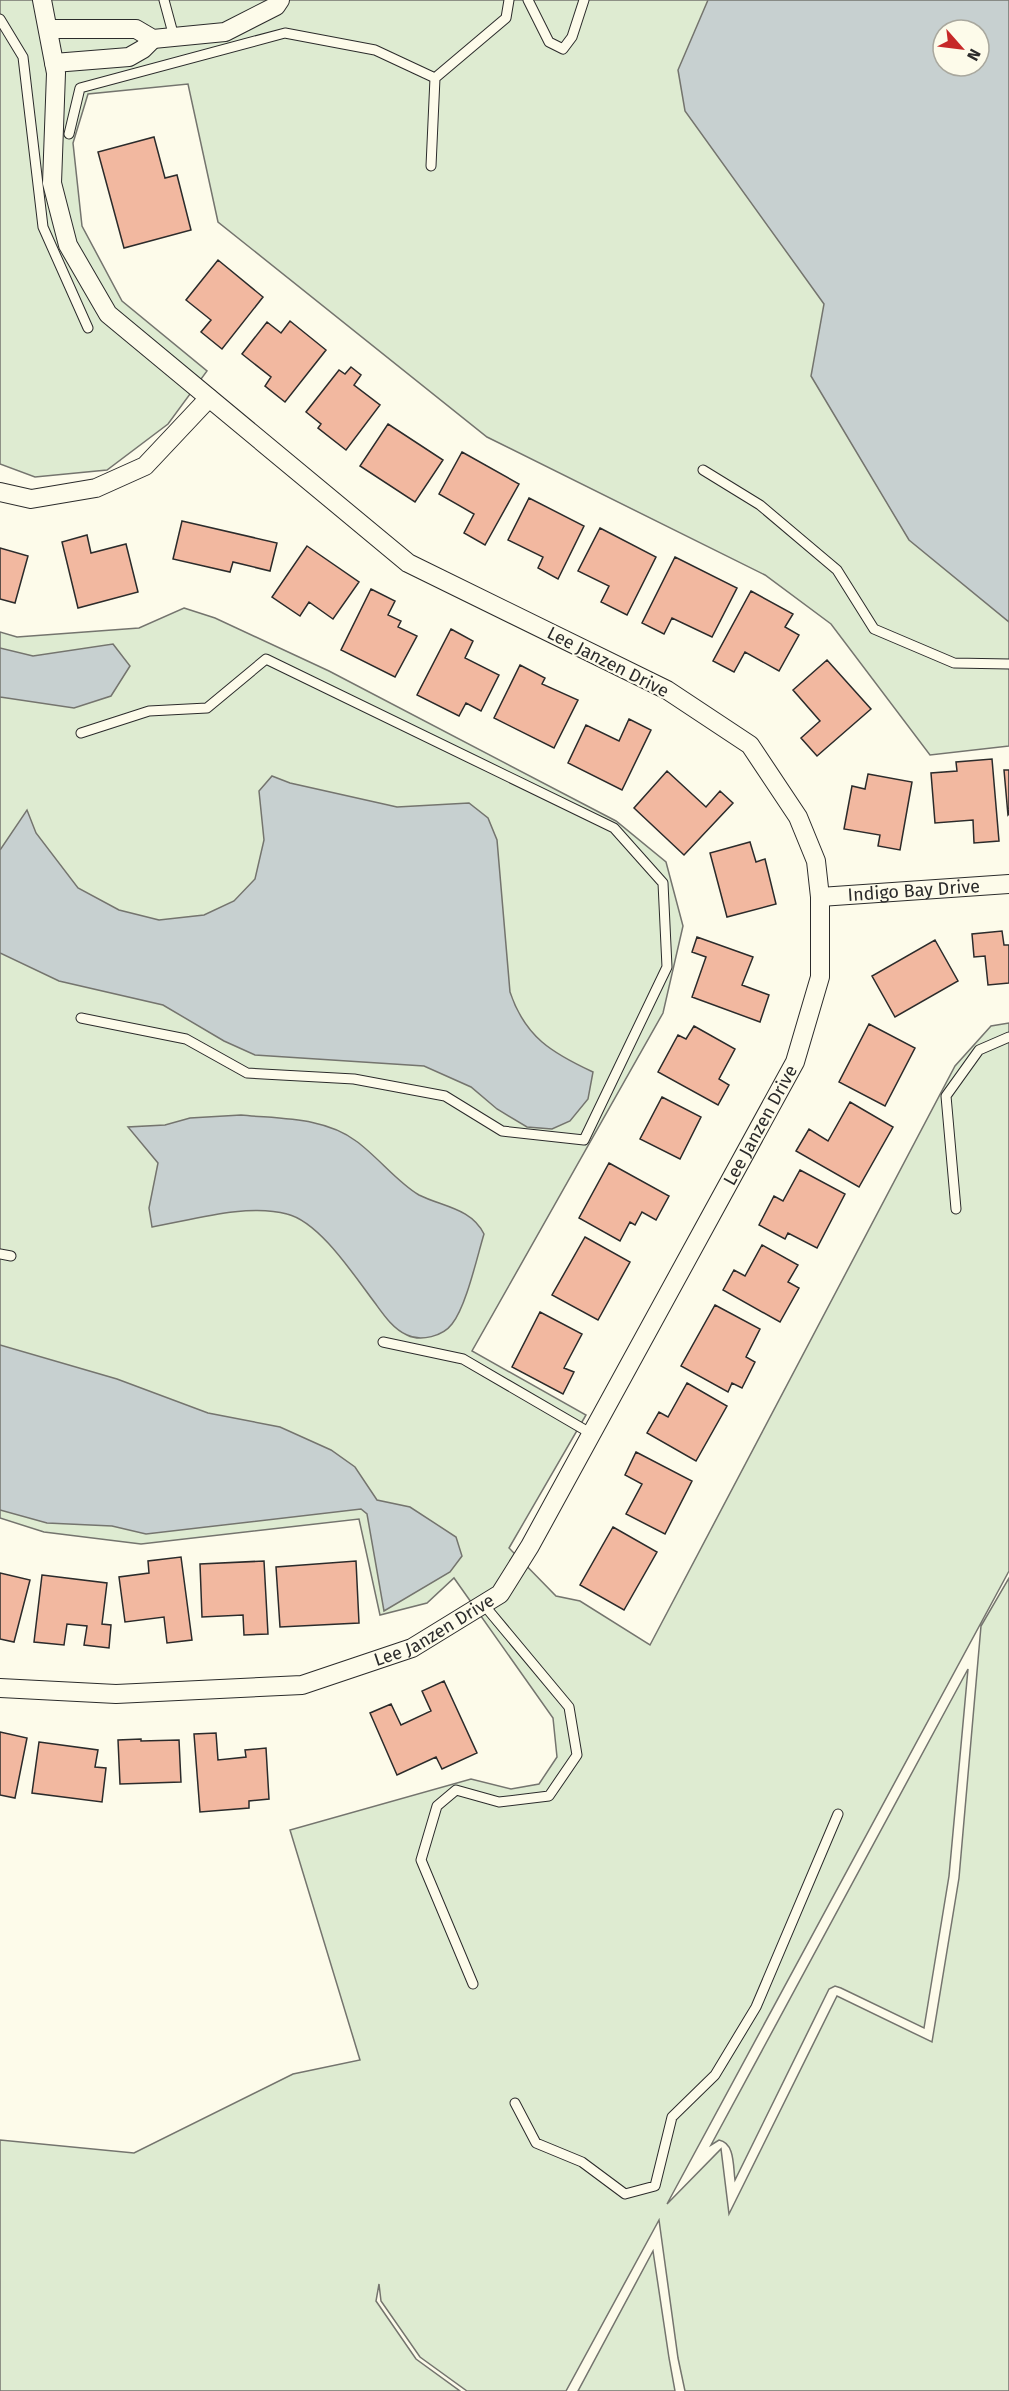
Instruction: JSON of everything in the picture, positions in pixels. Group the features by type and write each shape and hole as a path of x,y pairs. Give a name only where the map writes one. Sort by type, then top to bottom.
{"street":[{"name":"Lee Janzen Drive","path":"0,1688 116,1694 302,1685 412,1648 500,1594 530,1546 795,1062 820,977 820,897 816,861 798,817 750,745 667,690 408,563 108,314 68,245 52,183 56,73 42,0"},
{"path":"48,29 136,29 153,39 225,32 276,6 280,0"},
{"path":"54,63 129,57 143,49 153,39"},
{"path":"0,492 31,499 96,488 145,466 209,398"},
{"name":"Indigo Bay Drive","path":"820,897 949,890 1009,884"}],"lane":[{"path":"164,0 174,37"},
{"path":"431,166 435,78 506,18 509,0"},
{"path":"528,0 549,42 563,49 572,37 584,0"},
{"path":"0,19 23,57 43,226 88,327"},
{"path":"69,134 80,88 285,33 375,50 435,78"},
{"path":"703,470 760,505 837,570 874,629 954,663 1009,664"},
{"path":"81,733 149,711 207,708 266,658 614,828 663,884 667,967 584,1140 502,1131 445,1096 354,1079 247,1073 186,1039 81,1018"},
{"path":"956,1209 946,1096 979,1050 1009,1037"},
{"path":"0,1254 10,1256"},
{"path":"383,1342 463,1359 585,1430"},
{"path":"472,1984 421,1860 437,1806 456,1790 499,1802 549,1796 577,1755 569,1707 489,1611"},
{"path":"515,2103 536,2143 582,2162 625,2194 655,2186 672,2117 715,2074 756,2007 838,1814"}],"green space":[{"path":"0,0 1009,0 1009,746 930,755 831,624 765,575 487,437 218,222 188,84 88,94 73,143 82,226 122,301 207,371 168,424 107,470 35,477 0,464"},
{"path":"184,608 215,618 329,671 616,821 666,862 683,926 663,1013 472,1351 586,1415 509,1548 556,1596 580,1601 650,1645 955,1066 991,1026 1009,1023 1009,1571 667,2204 721,2149 729,2214 837,1996 932,2042 959,1878 981,1626 1009,1578 1009,2391 685,2391 678,2358 659,2220 566,2391 467,2391 420,2357 381,2301 379,2284 376,2301 416,2359 460,2391 0,2391 0,2140 134,2153 293,2074 360,2060 290,1830 471,1779 511,1789 539,1784 557,1757 553,1718 454,1578 427,1603 380,1615 359,1519 141,1544 44,1532 0,1518 0,632 17,637 139,628"},
{"path":"968,1669 949,1876 924,2028 841,1988 835,1986 829,1989 735,2180 731,2150 719,2140 711,2145"},
{"path":"653,2251 675,2391 578,2391"}],"shaded area":[{"path":"708,0 1009,0 1009,622 909,540 811,376 824,304 685,111 678,70"},
{"path":"113,644 130,666 111,696 74,708 0,697 0,648 33,656"},
{"path":"272,776 290,783 397,807 469,803 488,818 497,840 510,992 516,1008 532,1032 542,1042 565,1058 593,1072 588,1099 570,1121 552,1129 527,1127 497,1109 471,1087 424,1066 255,1055 224,1041 163,1005 59,981 0,953 0,850 27,810 36,833 78,888 119,910 159,920 204,915 234,901 255,879 264,840 259,791"},
{"path":"241,1115 316,1123 343,1133 364,1147 411,1190 464,1213 478,1225 484,1234 471,1281 462,1306 448,1328 437,1335 425,1338 413,1337 397,1329 324,1239 299,1219 287,1214 272,1211 238,1211 152,1227 149,1208 158,1163 128,1127 165,1125 190,1118"},
{"path":"0,1345 117,1379 208,1413 280,1427 331,1450 355,1467 377,1500 410,1507 456,1537 462,1556 450,1572 384,1611 367,1514 361,1509 146,1534 112,1526 47,1523 0,1510"}],"building":[{"path":"154,137 165,178 177,175 191,230 124,248 98,152"},
{"path":"218,260 263,297 222,349 201,332 211,320 186,300"},
{"path":"290,321 326,350 285,402 265,386 271,377 242,354 267,322 281,333"},
{"path":"351,367 361,375 354,385 380,405 346,450 318,428 321,424 306,412 339,370 345,374"},
{"path":"388,424 443,460 415,502 360,466"},
{"path":"462,452 519,484 485,545 464,533 474,514 439,494"},
{"path":"529,498 584,526 558,579 538,568 543,557 508,540"},
{"path":"182,521 277,543 270,571 233,562 230,572 173,559"},
{"path":"600,528 656,557 627,615 601,602 609,586 578,571"},
{"path":"87,535 91,553 126,544 138,592 78,608 62,542"},
{"path":"307,546 359,582 333,619 309,602 300,616 272,597"},
{"path":"0,548 28,556 15,603 0,599"},
{"path":"675,557 737,588 712,637 672,618 664,634 642,623"},
{"path":"371,589 395,601 388,615 401,621 398,627 417,636 395,677 341,650"},
{"path":"751,591 793,614 785,627 799,635 779,671 745,652 734,672 713,661"},
{"path":"451,629 473,641 465,658 499,675 481,711 466,703 459,716 417,695"},
{"path":"827,660 871,709 817,756 801,738 820,721 793,690"},
{"path":"520,665 545,678 542,684 578,700 554,748 494,718"},
{"path":"629,719 651,730 622,790 568,763 586,725 619,741"},
{"path":"992,759 999,841 974,843 973,820 935,823 931,773 957,771 956,762"},
{"path":"1004,770 1009,770 1008,815"},
{"path":"667,771 706,807 720,791 733,803 684,855 634,808"},
{"path":"868,774 912,782 900,850 878,846 880,835 844,829 852,786 865,789"},
{"path":"750,842 756,862 765,859 776,904 727,917 710,853"},
{"path":"1002,931 1004,945 1009,945 1009,983 988,985 985,956 974,957 972,934"},
{"path":"697,937 753,957 742,985 769,995 760,1022 692,997 706,957 692,952"},
{"path":"935,940 958,981 895,1017 872,976"},
{"path":"869,1024 915,1048 885,1106 839,1082"},
{"path":"694,1026 735,1049 719,1079 729,1085 718,1105 658,1072 678,1035 686,1039"},
{"path":"662,1097 701,1117 680,1159 640,1139"},
{"path":"850,1102 893,1127 859,1187 796,1151 809,1129 828,1141"},
{"path":"609,1163 669,1196 656,1220 642,1212 635,1225 630,1222 620,1241 579,1218"},
{"path":"800,1170 845,1194 817,1248 788,1233 785,1239 759,1225 774,1196 783,1201"},
{"path":"585,1237 630,1262 598,1320 552,1295"},
{"path":"762,1245 798,1265 788,1282 799,1288 780,1322 723,1290 734,1270 745,1276"},
{"path":"715,1305 760,1329 746,1357 755,1362 742,1388 732,1383 728,1392 681,1366"},
{"path":"540,1312 582,1334 564,1368 574,1372 563,1394 512,1367"},
{"path":"687,1383 727,1406 696,1461 647,1433 659,1412 668,1417"},
{"path":"636,1452 692,1481 665,1534 626,1514 642,1484 625,1475"},
{"path":"613,1527 657,1552 624,1610 580,1585"},
{"path":"181,1557 192,1640 167,1643 164,1617 125,1622 119,1577 149,1573 148,1561"},
{"path":"264,1561 268,1634 244,1635 243,1615 202,1617 200,1564"},
{"path":"356,1561 359,1623 280,1627 276,1567"},
{"path":"0,1573 30,1580 14,1642 0,1639"},
{"path":"42,1575 107,1583 102,1624 111,1625 109,1648 84,1645 87,1626 67,1624 64,1645 34,1642"},
{"path":"444,1681 477,1753 442,1769 436,1757 397,1775 370,1713 391,1704 401,1725 431,1711 422,1691"},
{"path":"0,1732 27,1738 15,1798 0,1795"},
{"path":"216,1733 218,1760 246,1757 245,1750 266,1748 269,1799 249,1801 249,1808 200,1812 194,1734"},
{"path":"141,1739 141,1741 179,1740 181,1782 120,1784 118,1740"},
{"path":"39,1742 98,1750 95,1767 106,1768 102,1802 32,1793"}]}
